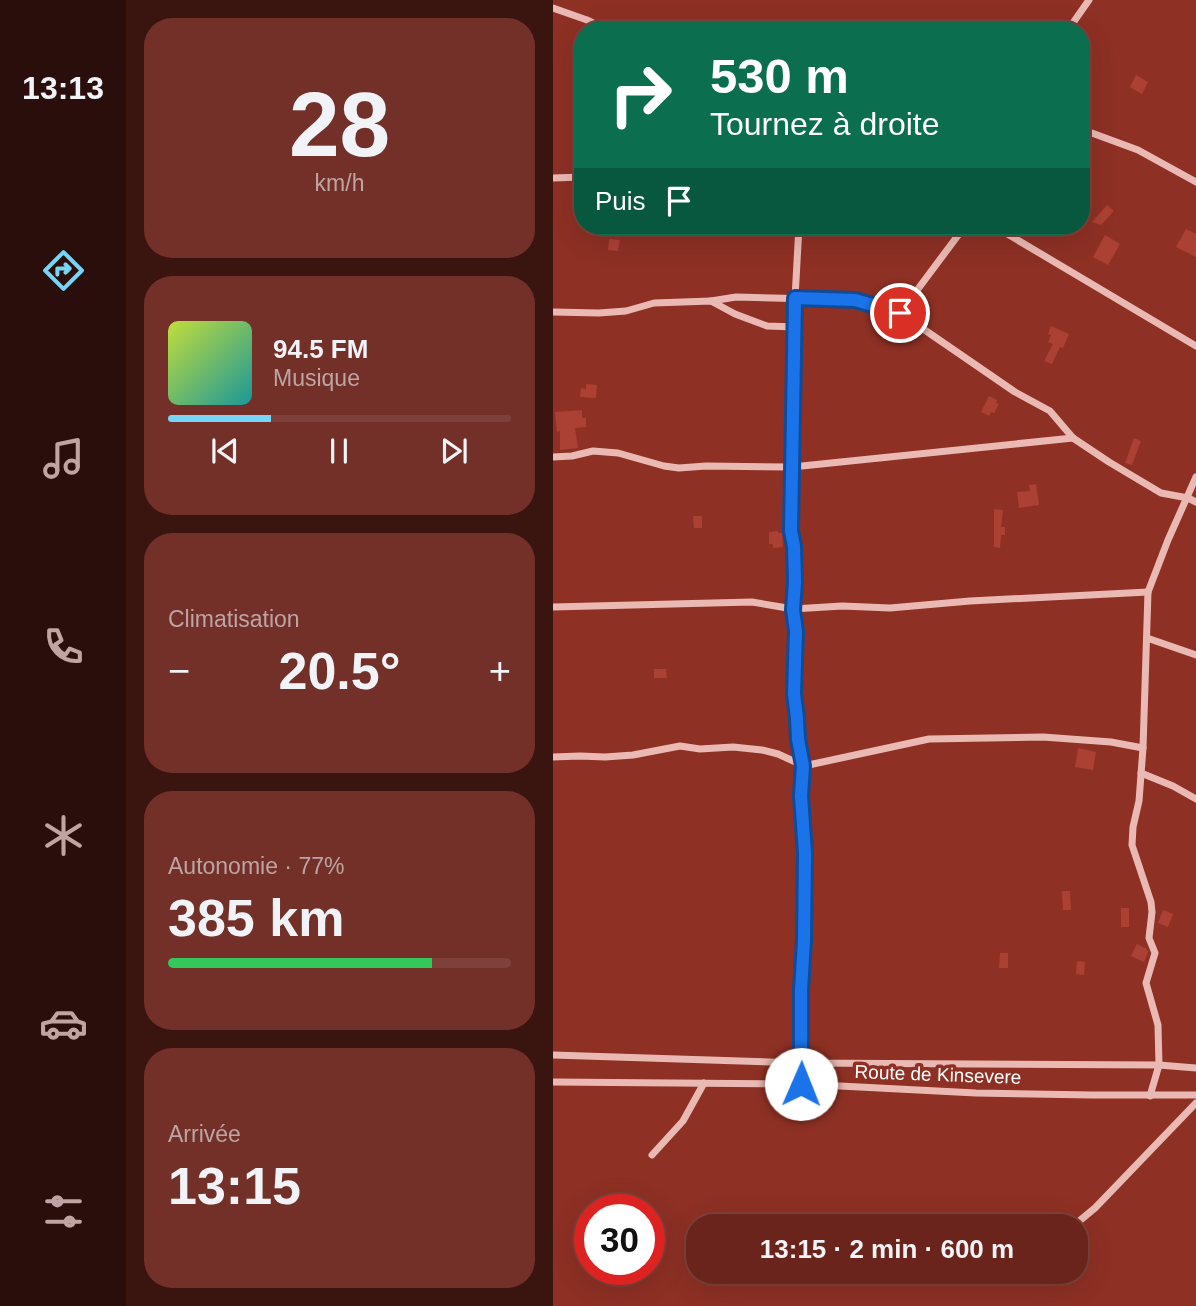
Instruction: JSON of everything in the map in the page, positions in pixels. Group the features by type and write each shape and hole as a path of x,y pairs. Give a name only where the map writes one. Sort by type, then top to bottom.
{"street":[{"path":"1074,21 1089,0"},
{"path":"553,8 589,21"},
{"path":"1090,132 1138,150 1196,182"},
{"path":"553,178 574,177"},
{"path":"798,235 791,531 794,546 793,610 796,631 794,694 803,766 801,796 805,853 800,1004 801,1084"},
{"path":"900,313 958,235"},
{"path":"1009,235 1196,346"},
{"path":"553,312 627,311 654,303 711,302 736,297 855,300 900,313 1015,392 1050,411 1073,438 1161,493 1196,502"},
{"path":"711,302 767,326 795,327"},
{"path":"553,457 593,451 618,453 679,468 792,467 1073,438"},
{"path":"1150,1096 1159,1065 1158,1025 1146,983 1155,953 1149,938 1151,902 1132,845 1143,748 1148,592 1196,477"},
{"path":"553,607 752,602 793,610 842,606 890,608 1148,592"},
{"path":"1147,638 1196,655"},
{"path":"553,757 633,755 680,746 700,749 733,747 778,754 803,766 929,739 1044,737 1111,742 1143,748"},
{"path":"1141,773 1196,799"},
{"path":"553,1055 801,1063 1159,1065 1196,1068"},
{"name":"Route de Kinsevere","path":"553,1082 801,1084 976,1093 1196,1095"},
{"path":"652,1155 683,1121 704,1083"},
{"path":"1088,1215 1196,1103"}],"building":[{"path":"1136,75 1148,82 1142,94 1130,87"},
{"path":"1107,205 1114,211 1101,225 1092,222"},
{"path":"1186,229 1196,234 1196,257 1176,247"},
{"path":"1105,235 1120,244 1108,265 1093,257"},
{"path":"609,239 620,240 618,251 608,250"},
{"path":"1051,326 1069,334 1052,364 1044,361 1053,344 1048,342"},
{"path":"586,384 597,385 596,398 580,397 581,388 586,389"},
{"path":"989,396 999,404 989,416 981,412"},
{"path":"582,410 586,427 575,428 578,448 560,450 560,431 557,432 555,412"},
{"path":"1134,438 1141,441 1132,465 1125,463"},
{"path":"1036,484 1039,505 1019,508 1017,492 1030,491 1029,485"},
{"path":"994,509 1003,510 1001,527 1005,527 1005,535 1001,535 1000,548 994,547"},
{"path":"693,516 702,516 702,528 694,528"},
{"path":"769,532 782,533 783,547 773,548 773,544 769,544"},
{"path":"654,669 666,669 667,678 654,678"},
{"path":"1078,748 1096,752 1093,770 1075,767"},
{"path":"1062,891 1070,891 1071,910 1063,910"},
{"path":"1121,908 1129,908 1129,927 1121,927"},
{"path":"1163,910 1173,914 1168,927 1158,923"},
{"path":"1137,944 1147,949 1144,962 1131,956"},
{"path":"1000,953 1008,953 1008,968 999,968"},
{"path":"1077,961 1085,962 1084,975 1076,974"}],"route":[{"path":"801,1084 805,853 801,796 803,766 794,694 796,631 793,610 794,546 791,531 795,298 855,300 900,313"}]}
